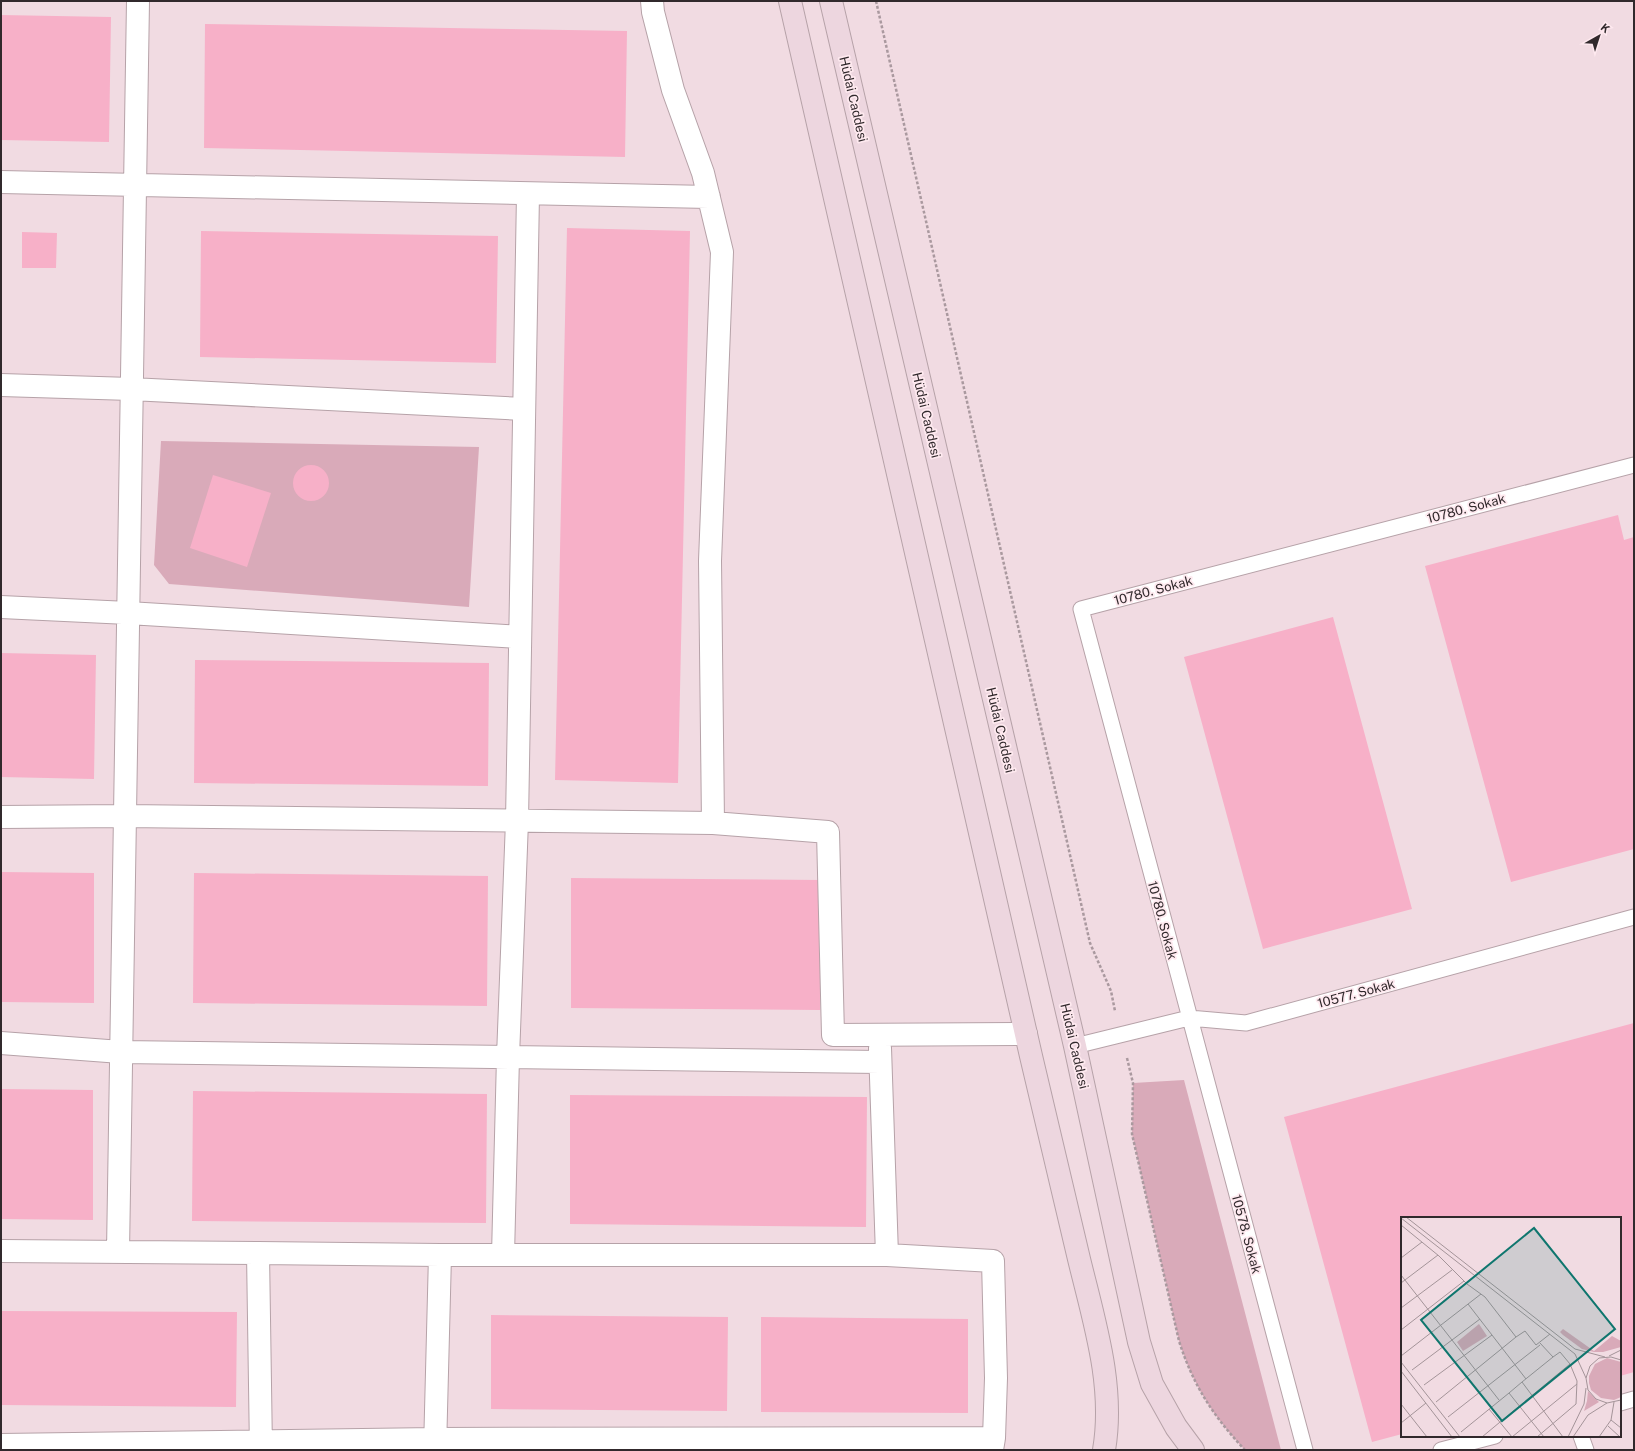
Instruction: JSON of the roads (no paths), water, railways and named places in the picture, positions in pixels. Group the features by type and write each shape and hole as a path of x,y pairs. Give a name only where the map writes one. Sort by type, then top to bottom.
{"street":[{"path":"118,1252 138,1"},
{"path":"652,1 653,12 674,90 703,173 722,252 710,561 712,823"},
{"path":"790,1 885,410 1026,1034 1098,1338 1106,1384 1107,1430 1104,1450"},
{"name":"Hüdai Caddesi","path":"830,1 1075,1046 1139,1342 1152,1384 1176,1427 1193,1450"},
{"path":"1,182 709,198"},
{"path":"503,1255 508,1057 517,821 528,194"},
{"path":"1,385 131,389 524,409"},
{"path":"1,607 128,613 520,637"},
{"path":"1,817 125,816 712,823 828,832 833,1035 1026,1034"},
{"path":"879,1035 887,1255"},
{"path":"1,1043 121,1052 880,1062"},
{"path":"1,1251 440,1255 887,1255 993,1261 996,1378 993,1444 261,1446 1,1445"},
{"path":"258,1253 261,1446"},
{"path":"435,1445 440,1255"}],"lane":[{"name":"10780. Sokak","path":"1189,1018 1081,609 1634,465"},
{"name":"10577. Sokak","path":"1075,1046 1189,1018 1246,1023 1634,917"},
{"name":"10578. Sokak","path":"1189,1018 1305,1450"},
{"path":"1621,1403 1634,1399"},
{"path":"1442,1450 1491,1437"},
{"path":"1581,1437 1586,1450"}]}
